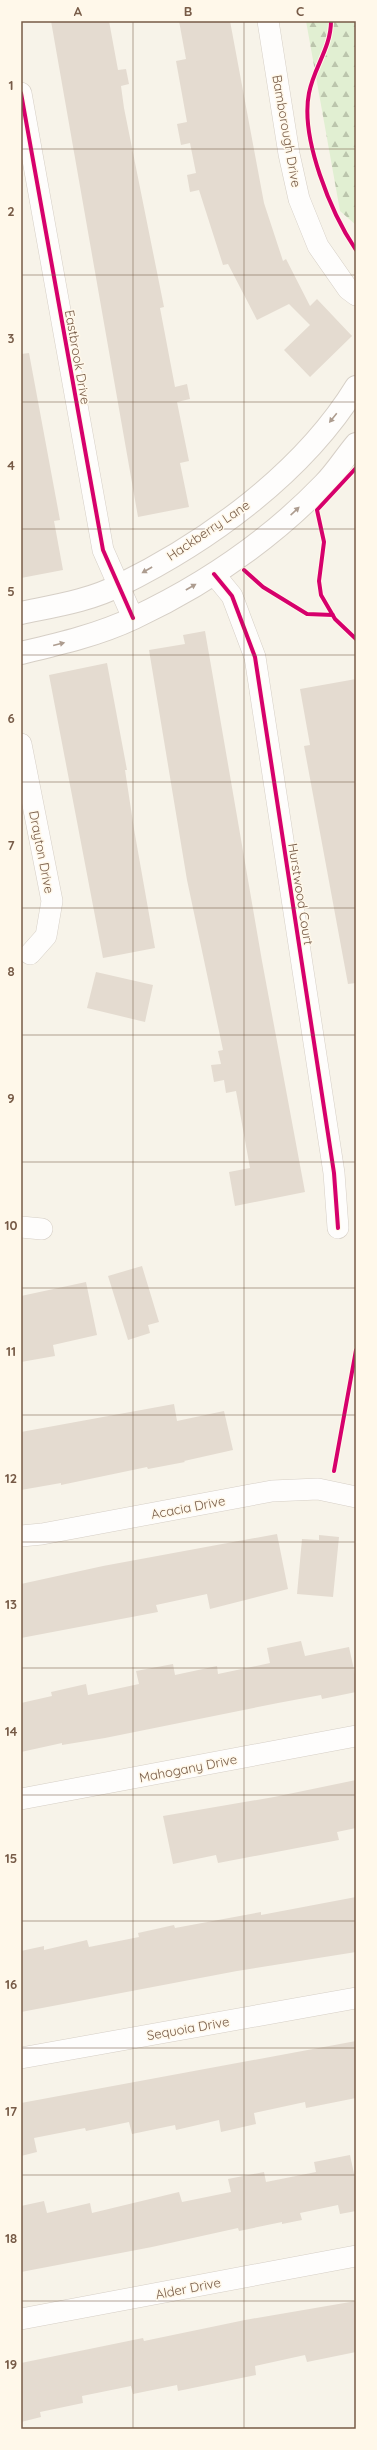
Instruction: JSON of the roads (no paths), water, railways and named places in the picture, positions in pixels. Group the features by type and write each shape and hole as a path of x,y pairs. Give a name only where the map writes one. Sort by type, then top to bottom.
{"street":[{"name":"Bamborough Drive","path":"268,21 288,154 299,199 318,246 348,289 356,296"},
{"name":"Eastbrook Drive","path":"21,94 103,550 133,618"},
{"name":"Hackberry Lane","path":"21,612 69,604 119,586 198,540 256,498 306,453 356,387"},
{"path":"21,653 79,639 133,618 214,574 233,562 282,524 325,483 356,444"},
{"name":"Hurstwood Court","path":"214,574 232,596 255,658 334,1173 338,1228"},
{"name":"Drayton Drive","path":"21,744 25,791 52,901 46,936 30,954"},
{"path":"21,1227 42,1229"},
{"name":"Acacia Drive","path":"21,1536 42,1534 272,1491 318,1489 356,1497"},
{"name":"Mahogany Drive","path":"21,1799 356,1736"},
{"name":"Sequoia Drive","path":"21,2058 356,1998"},
{"name":"Alder Drive","path":"21,2319 356,2256"}]}
